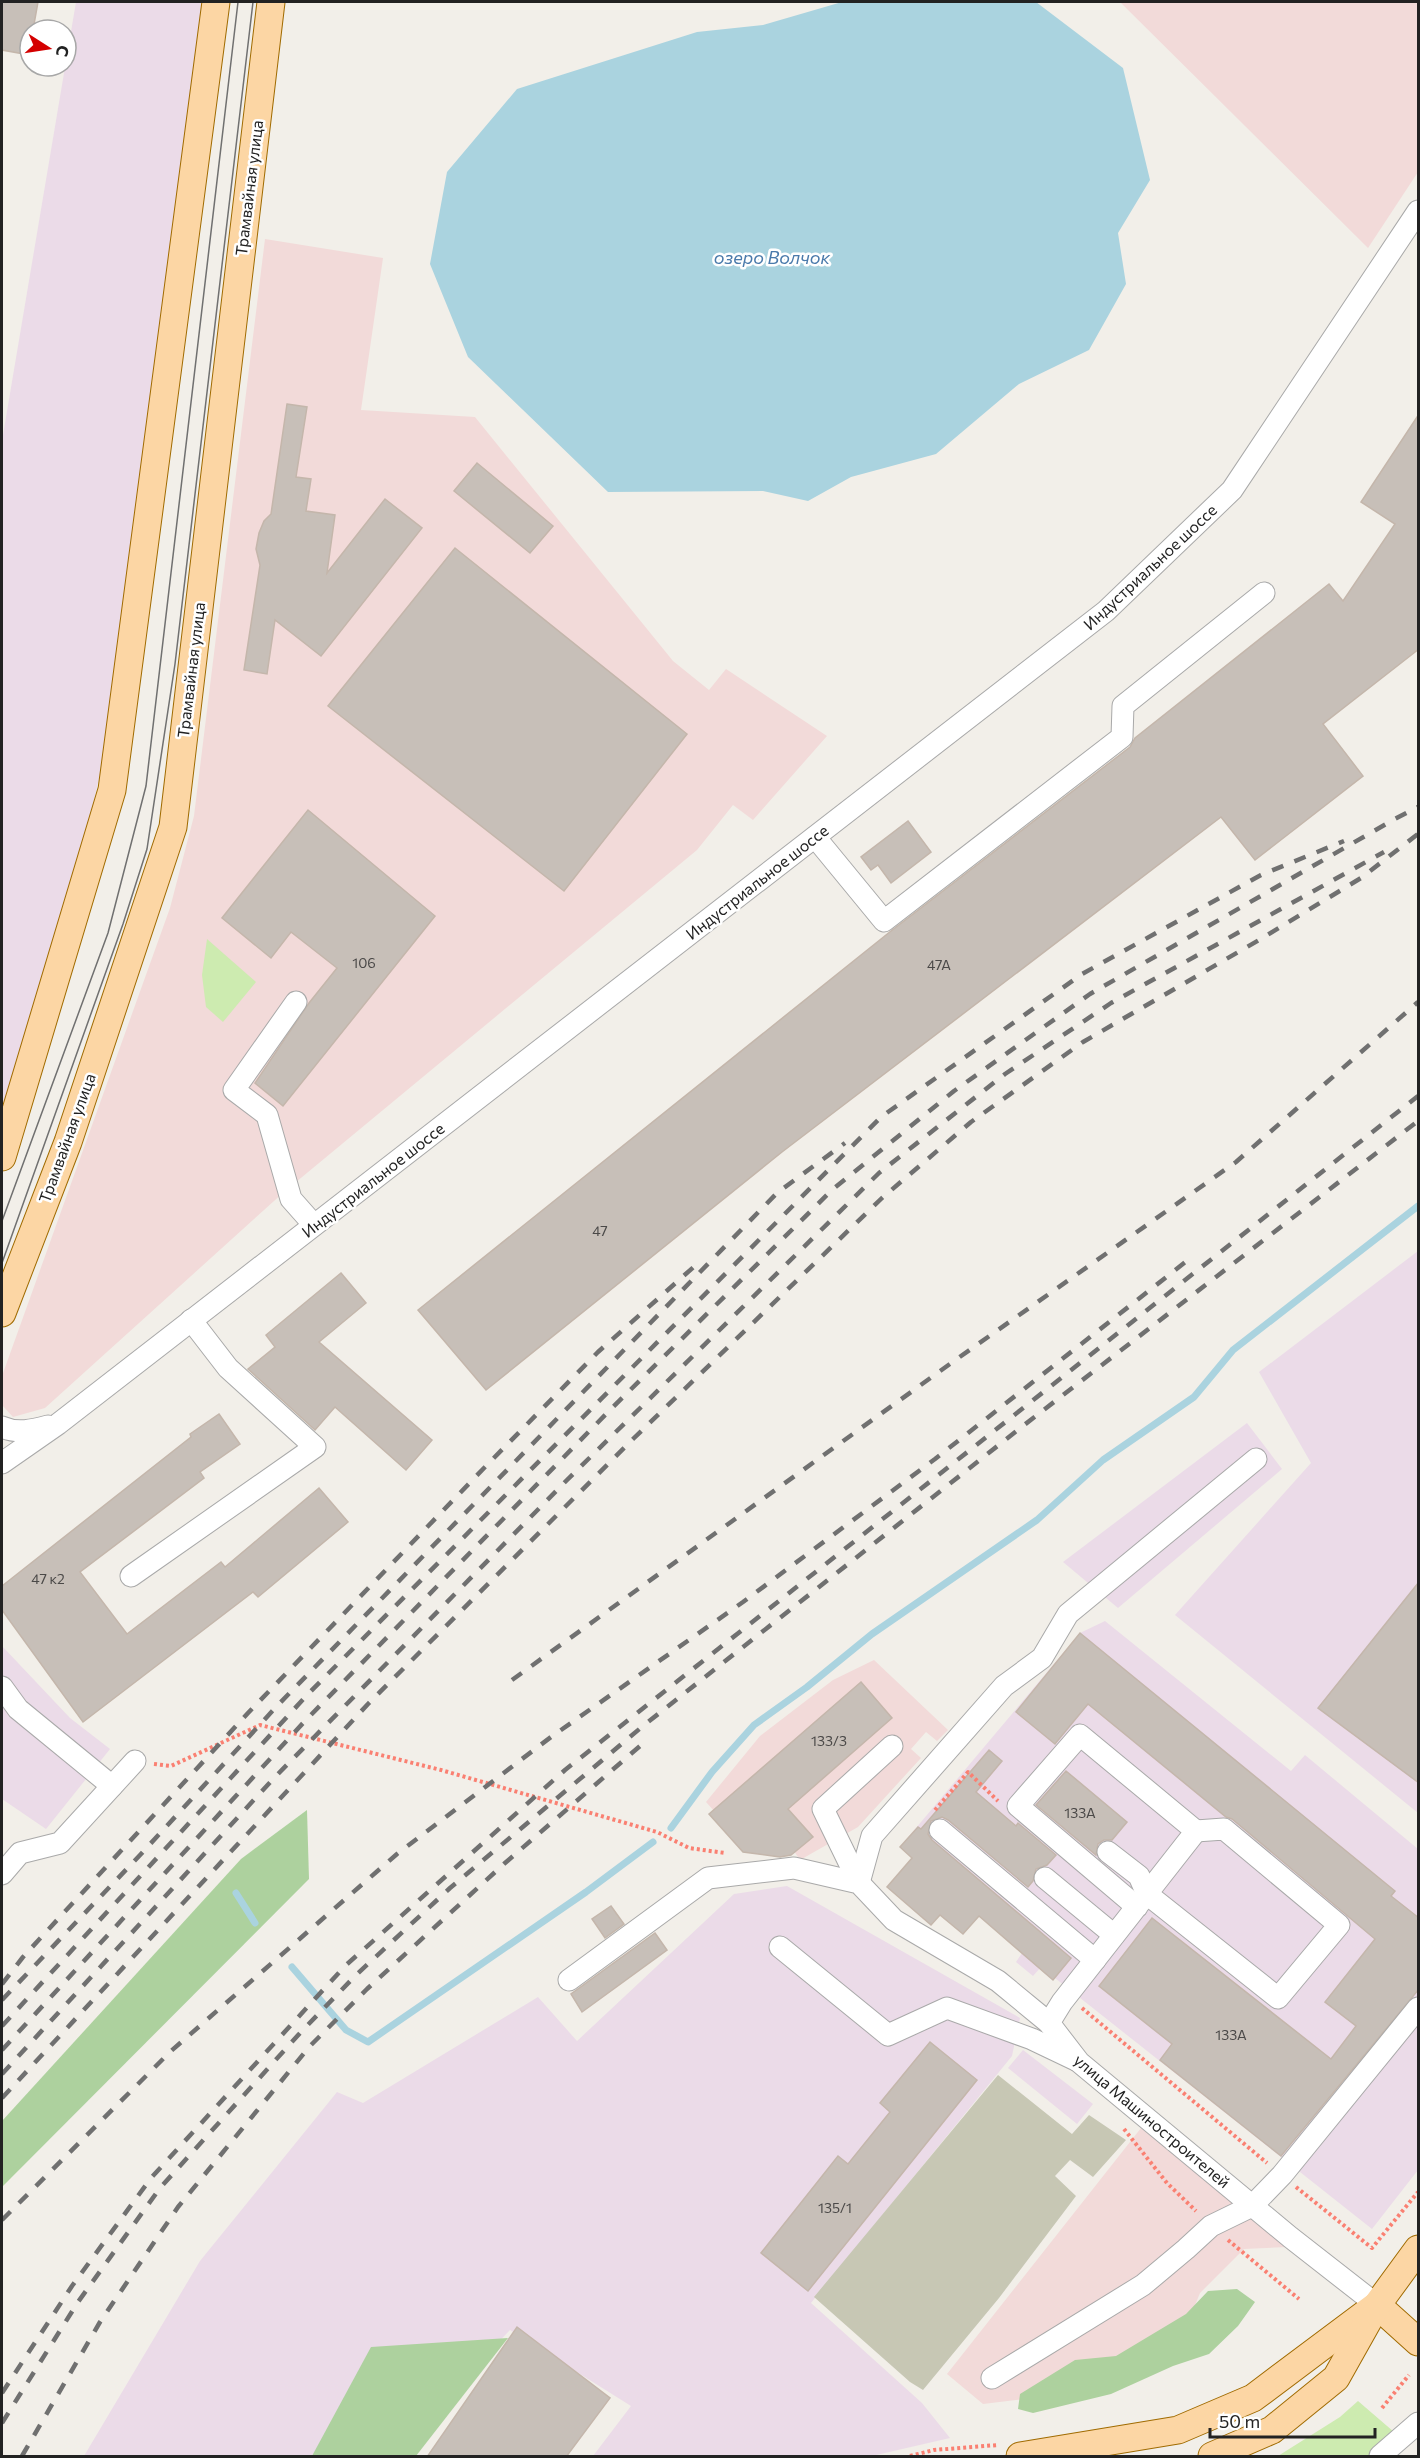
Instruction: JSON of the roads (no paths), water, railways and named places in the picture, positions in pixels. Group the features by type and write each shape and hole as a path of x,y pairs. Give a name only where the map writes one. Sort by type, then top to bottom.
{"main road":[{"path":"2,1157 112,790 216,2"},
{"name":"Трамвайная улица","path":"2,1313 68,1142 173,827 271,2"},
{"path":"1212,2457 1272,2430 1336,2378 1377,2305 1419,2249"},
{"path":"1020,2457 1178,2430 1253,2398 1377,2305"},
{"name":"улица Машиностроителей","path":"1377,2305 1419,2342"}],"street":[{"name":"Индустриальное шоссе","path":"2,1462 58,1424 1106,611 1232,490 1419,211"},
{"path":"815,837 884,921 1122,737 1123,706 1264,593"},
{"path":"296,1002 234,1090 267,1115 291,1199 314,1225"},
{"path":"131,1576 315,1447 228,1368 191,1320"},
{"path":"2,1427 8,1430 30,1431 58,1424"},
{"path":"569,1980 708,1878 794,1868 859,1883 872,1836 1004,1686 1042,1658 1068,1614 1256,1459"},
{"path":"2,1687 18,1709 112,1786"},
{"path":"1080,1735 1196,1831 1224,1829 1339,1925 1278,1998 1142,1900 1018,1806 1080,1735"},
{"name":"улица Машиностроителей","path":"892,1746 823,1809 859,1883 894,1920 998,1982 1049,2024 1079,2062 1252,2206 1377,2305"},
{"path":"2,1874 20,1853 60,1843 135,1761"},
{"path":"940,1830 1095,1960"},
{"path":"1049,2024 1062,2002 1196,1831"},
{"path":"1108,1852 1139,1876 1142,1900"},
{"path":"1045,1878 1114,1935"},
{"path":"780,1947 888,2035 947,2008 1032,2039 1079,2062"},
{"path":"992,2378 1143,2285 1210,2226 1252,2206 1282,2175 1419,2008"},
{"path":"1380,2457 1419,2423"}],"water":[{"name":"озеро Волчок","path":"842,2 1036,2 1123,68 1150,180 1118,233 1126,284 1089,350 1019,384 936,454 851,477 808,501 763,491 608,492 468,357 430,264 447,172 517,89 697,32 763,25"}],"waterway":[{"path":"671,1828 712,1772 754,1725 807,1687 872,1634 1037,1520 1103,1460 1194,1397 1233,1350 1418,1206"},
{"path":"292,1967 346,2030 368,2042 586,1892 653,1842"},
{"path":"236,1893 255,1923"}],"tram line":[{"path":"2,1221 108,933 146,786 238,2"},
{"path":"2,1263 123,924 147,849 175,664 253,2"}],"railway":[{"path":"2,2050 304,1722 611,1409 832,1190 954,1091 1090,994 1418,807"},
{"path":"2,2098 368,1704 633,1439 882,1198 971,1122 1083,1042 1361,878 1418,834"},
{"path":"2,2026 309,1693 881,1117 1082,974 1261,875 1344,841"},
{"path":"2,2074 274,1778 567,1480 879,1173 1005,1074 1111,1003 1384,852"},
{"path":"512,1680 954,1361 1236,1162 1418,1002"},
{"path":"2,2393 72,2286 151,2178 345,1966 565,1770 1418,1096"},
{"path":"2,2423 78,2302 160,2188 300,2033 355,1976 450,1888 643,1726 1019,1429 1418,1121"},
{"path":"2,2000 277,1706 777,1193 845,1143"},
{"path":"2,2220 171,2051 397,1854 551,1737 743,1602 935,1459 1188,1260"},
{"path":"2,1984 23,1957 248,1713 485,1467 598,1352 697,1264"},
{"path":"22,2456 100,2322 178,2207 310,2046 367,1989 505,1863 640,1746"}]}
